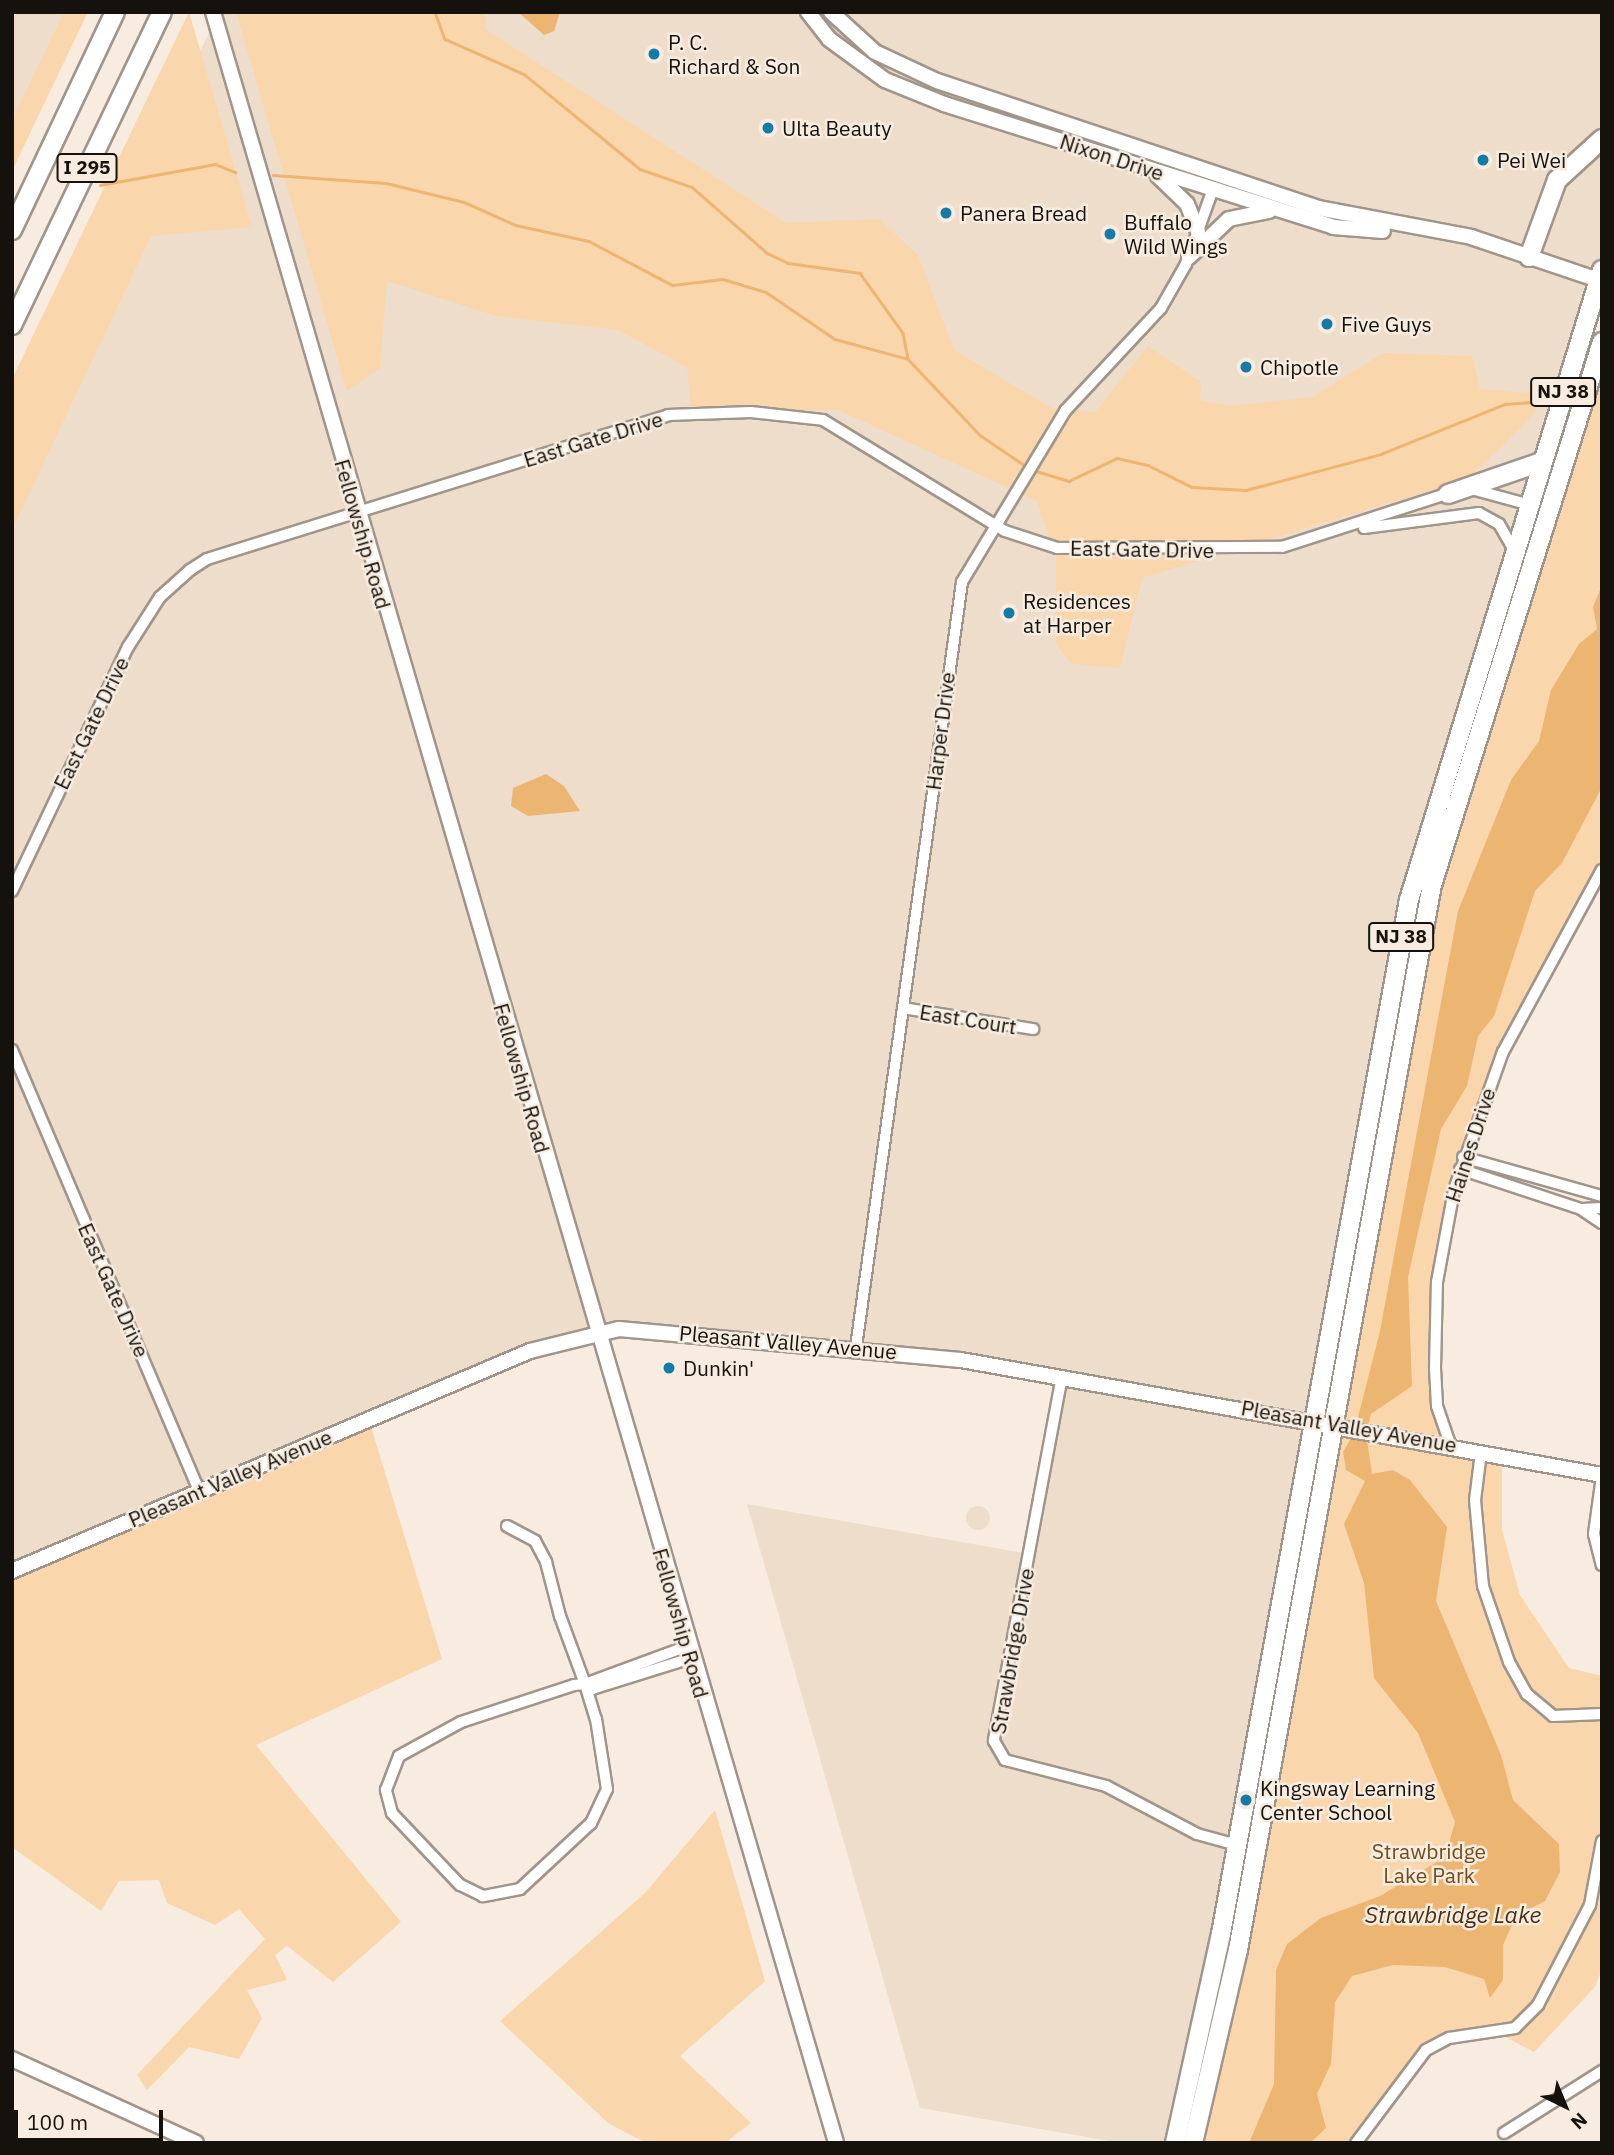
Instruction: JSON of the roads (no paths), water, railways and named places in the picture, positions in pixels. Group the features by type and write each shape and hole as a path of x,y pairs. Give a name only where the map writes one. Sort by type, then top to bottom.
{"highway":[{"name":"I 295","path":"12,230 115,12"},
{"name":"I 295","path":"12,325 162,12"},
{"path":"1529,257 1557,180 1602,139"},
{"name":"NJ 38","path":"1175,2143 1237,1845 1409,900 1513,548 1601,277"},
{"name":"NJ 38","path":"1193,2143 1238,1950 1341,1425 1432,886 1602,342"},
{"path":"1448,494 1541,462"},
{"path":"1523,588 1534,525 1527,504"}],"street":[{"name":"Fellowship Road","path":"213,12 596,1332 836,2143"},
{"name":"Nixon Drive","path":"808,12 829,39 885,80 1145,168 1218,181 1287,213 1333,227 1444,231"},
{"name":"Nixon Drive","path":"831,12 875,52 915,73 1218,181 1350,217 1444,231 1601,277"},
{"path":"1145,168 1178,192 1198,231"},
{"name":"Harper Drive","path":"856,1347 961,588 993,524 1065,411 1157,313 1189,257 1218,181"},
{"path":"1189,257 1229,219 1287,213"},
{"name":"East Gate Drive","path":"12,891 128,647 160,597 206,559 358,516 668,415 751,412 823,420 993,524 1057,548 1205,551 1282,547 1346,531 1448,494 1487,490 1527,504"},
{"name":"East Gate Drive","path":"1346,531 1479,513 1499,524 1513,548"},
{"name":"Haines Drive","path":"1450,1444 1435,1396 1436,1293 1463,1157 1507,1043 1602,870"},
{"name":"East Court","path":"903,1008 1033,1029"},
{"name":"East Gate Drive","path":"12,1050 200,1492"},
{"path":"1463,1157 1602,1196"},
{"path":"1460,1169 1581,1209 1602,1223"},
{"path":"1581,1209 1602,1208"},
{"name":"Pleasant Valley Avenue","path":"12,1571 530,1351 596,1332 856,1347 1062,1376 1450,1444 1602,1475"},
{"name":"Strawbridge Drive","path":"1062,1376 994,1741 1005,1760 1105,1786 1197,1834 1237,1845"},
{"path":"1481,1452 1475,1500 1483,1586 1509,1662 1527,1694 1553,1716 1602,1714"},
{"path":"1602,1475 1594,1534 1602,1565"},
{"path":"507,1527 526,1534 541,1550 585,1684 608,1778 599,1812 520,1889 497,1896 471,1892 392,1813 386,1790 392,1767 408,1748 439,1730 585,1684"},
{"path":"585,1684 592,1689 690,1652"},
{"path":"1356,2143 1426,2050 1449,2038 1506,2031 1531,2014 1583,1923 1602,1842"},
{"path":"12,2059 196,2143"},
{"path":"1504,2133 1602,2071"}],"water":[{"path":"518,12 560,12 554,31 544,35"},
{"name":"Strawbridge Lake","path":"1602,585 1602,787 1562,863 1535,891 1494,1016 1478,1036 1467,1086 1441,1129 1408,1277 1412,1386 1371,1414 1366,1434 1372,1474 1393,1470 1410,1480 1447,1527 1436,1601 1501,1755 1513,1800 1559,1844 1560,1872 1545,1901 1516,1916 1503,1945 1503,1980 1490,1998 1484,1979 1445,1967 1393,1965 1352,1976 1335,2002 1331,2064 1317,2094 1326,2128 1310,2143 1249,2143 1274,2084 1276,1970 1287,1944 1321,1918 1380,1896 1445,1857 1455,1822 1418,1733 1374,1678 1364,1583 1344,1524 1365,1481 1346,1470 1343,1452 1354,1433 1380,1331 1458,911 1511,780 1539,741 1551,690 1579,644 1597,629 1593,607"},
{"path":"546,774 564,786 580,811 528,816 511,806 513,788"}],"waterway":[{"path":"435,12 445,39 524,74 640,169 692,187 767,253 788,263 860,273 903,333 908,359"},
{"path":"100,185 215,164 235,172"},
{"path":"273,175 386,183 464,202 516,225 589,241 672,285 723,279 766,292 835,339 908,359 980,435 1027,467"},
{"path":"1033,470 1069,481 1117,458 1148,465 1192,487 1246,490 1381,454 1505,404 1546,401"}],"place":[{"name":"P. C. Richard & Son","path":"654,54"},
{"name":"Ulta Beauty","path":"768,128"},
{"name":"Pei Wei","path":"1483,160"},
{"name":"Panera Bread","path":"946,213"},
{"name":"Buffalo Wild Wings","path":"1110,234"},
{"name":"Five Guys","path":"1327,324"},
{"name":"Chipotle","path":"1246,367"},
{"name":"Residences at Harper","path":"1009,613"},
{"name":"Dunkin'","path":"669,1368"},
{"name":"Kingsway Learning Center School","path":"1246,1800"}],"park label":[{"name":"Strawbridge Lake Park","path":"1429,1863"}]}
